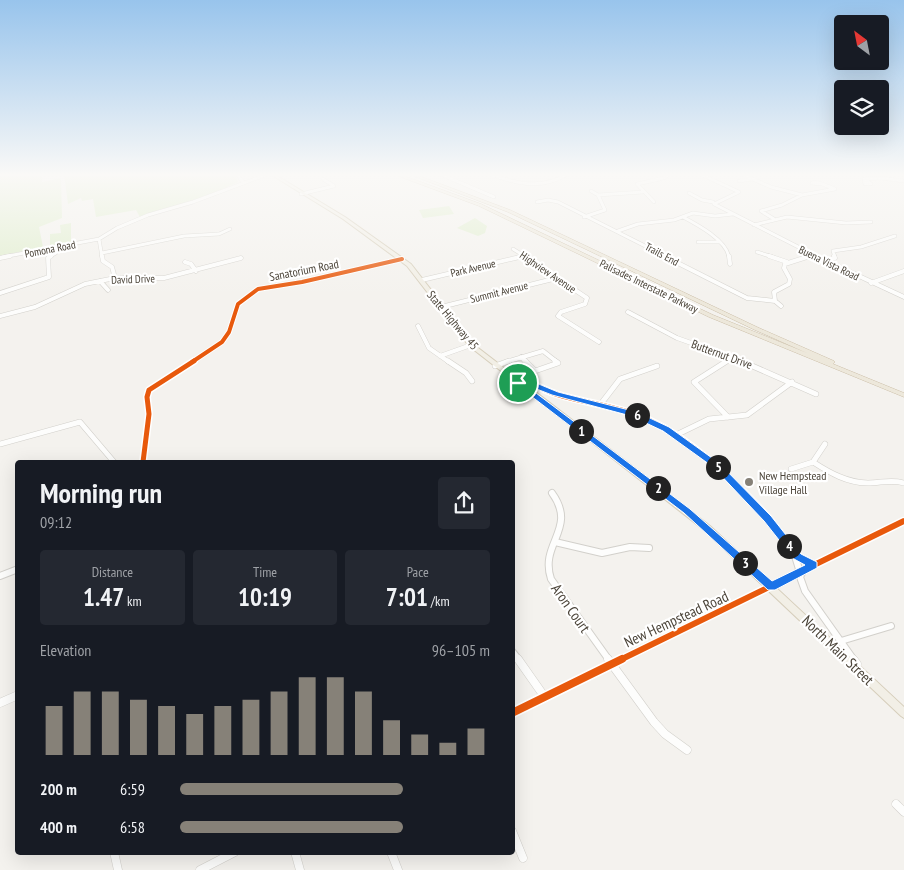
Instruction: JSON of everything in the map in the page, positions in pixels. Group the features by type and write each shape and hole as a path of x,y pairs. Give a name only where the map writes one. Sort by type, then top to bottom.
{"highway":[{"name":"Palisades Interstate Parkway","path":"500,215 686,305 841,371 904,395"},
{"name":"Palisades Interstate Parkway","path":"517,215 771,336 904,391"},
{"path":"841,371 904,401"}],"main road":[{"name":"State Highway 45","path":"338,215 402,259 422,280 471,345 495,366 687,511 771,586"},
{"name":"North Main Street","path":"771,586 904,712"}],"street":[{"name":"Pomona Road","path":"0,258 98,239 139,219 153,215"},
{"name":"Trails End","path":"579,215 617,231 747,298 775,301"},
{"path":"583,217 593,215"},
{"path":"617,231 638,224 665,222 691,215"},
{"path":"707,215 728,215"},
{"name":"Buena Vista Road","path":"734,215 904,298"},
{"path":"766,215 774,220"},
{"path":"683,217 697,224 718,242 728,252 730,264"},
{"path":"753,225 787,217 846,223 871,222"},
{"path":"102,253 184,236 219,234 230,229"},
{"path":"826,261 835,258 833,252 836,250 861,247 895,236"},
{"path":"98,239 103,260 112,267 115,278"},
{"path":"698,242 718,242"},
{"path":"0,293 24,287 47,278 48,258 56,253 56,248"},
{"name":"Highview Avenue","path":"512,249 588,301 585,304 561,312 559,319 599,342"},
{"path":"757,252 787,262 814,255"},
{"name":"Park Avenue","path":"422,280 524,256"},
{"name":"David Drive","path":"0,316 30,309 71,289 100,281 115,278 164,278 241,258"},
{"name":"Sanatorium Road","path":"143,460 143,440 149,410 146,395 149,390 222,342 229,332 237,307 249,294 264,287 302,282 402,259"},
{"path":"185,262 191,264 196,270"},
{"path":"781,306 775,301 774,292 789,284 790,279 784,268 787,262"},
{"path":"871,283 904,271"},
{"name":"Summit Avenue","path":"441,307 557,278"},
{"path":"100,281 103,288 108,290"},
{"name":"Butternut Drive","path":"628,312 677,338 733,357 816,394"},
{"path":"418,326 429,348 466,373 472,381"},
{"path":"440,356 471,345"},
{"path":"495,366 521,357 542,351 558,363 535,371 521,357"},
{"path":"728,417 694,382 733,357"},
{"path":"600,406 620,379 657,366"},
{"path":"518,383 526,382 555,394 645,418 676,435 725,474 768,518 793,551 802,560 814,565"},
{"path":"676,435 710,419 747,415 792,382"},
{"path":"0,444 80,422 112,460"},
{"path":"791,469 813,462 825,444"},
{"path":"813,462 849,480 873,483 887,479 904,483"},
{"name":"Aron Court","path":"552,494 563,509 562,526 555,542 548,568 552,583 654,722 665,734 687,750"},
{"name":"New Hempstead Road","path":"515,711 904,522"},
{"path":"555,542 602,553 630,547 649,548"},
{"path":"793,551 799,569 796,574"},
{"path":"0,576 15,570"},
{"path":"804,570 800,577 805,591 862,673"},
{"path":"842,642 891,626"},
{"path":"515,655 544,696"},
{"path":"0,703 15,696"},
{"path":"896,804 904,812"},
{"path":"515,838 524,858"},
{"path":"115,855 118,870"},
{"path":"200,870 229,855"},
{"path":"296,855 300,870"},
{"path":"392,855 398,870"}],"green space":[{"path":"0,215 62,215 62,218 39,227 43,247 0,256"},
{"path":"96,215 110,215 96,217"},
{"path":"421,215 449,215 423,218"},
{"path":"475,218 487,226 485,233 478,236 457,228"},
{"path":"71,223 71,244 50,247 50,234 61,233 60,225"}],"cycle path":[{"path":"143,460 149,414 147,397 149,390 222,342 229,332 238,304 258,289 302,282 402,259"},
{"path":"517,383 526,381 555,394 634,414 666,429 716,465 768,518 797,556 814,565"},
{"path":"515,712 904,521"}],"place":[{"name":"New Hempstead Village Hall","path":"749,482"}],"route":[{"path":"523,381 555,394 634,414 666,429 716,465 768,518 797,556 808,564 814,565 771,586 687,511 518,383 523,381"}]}
